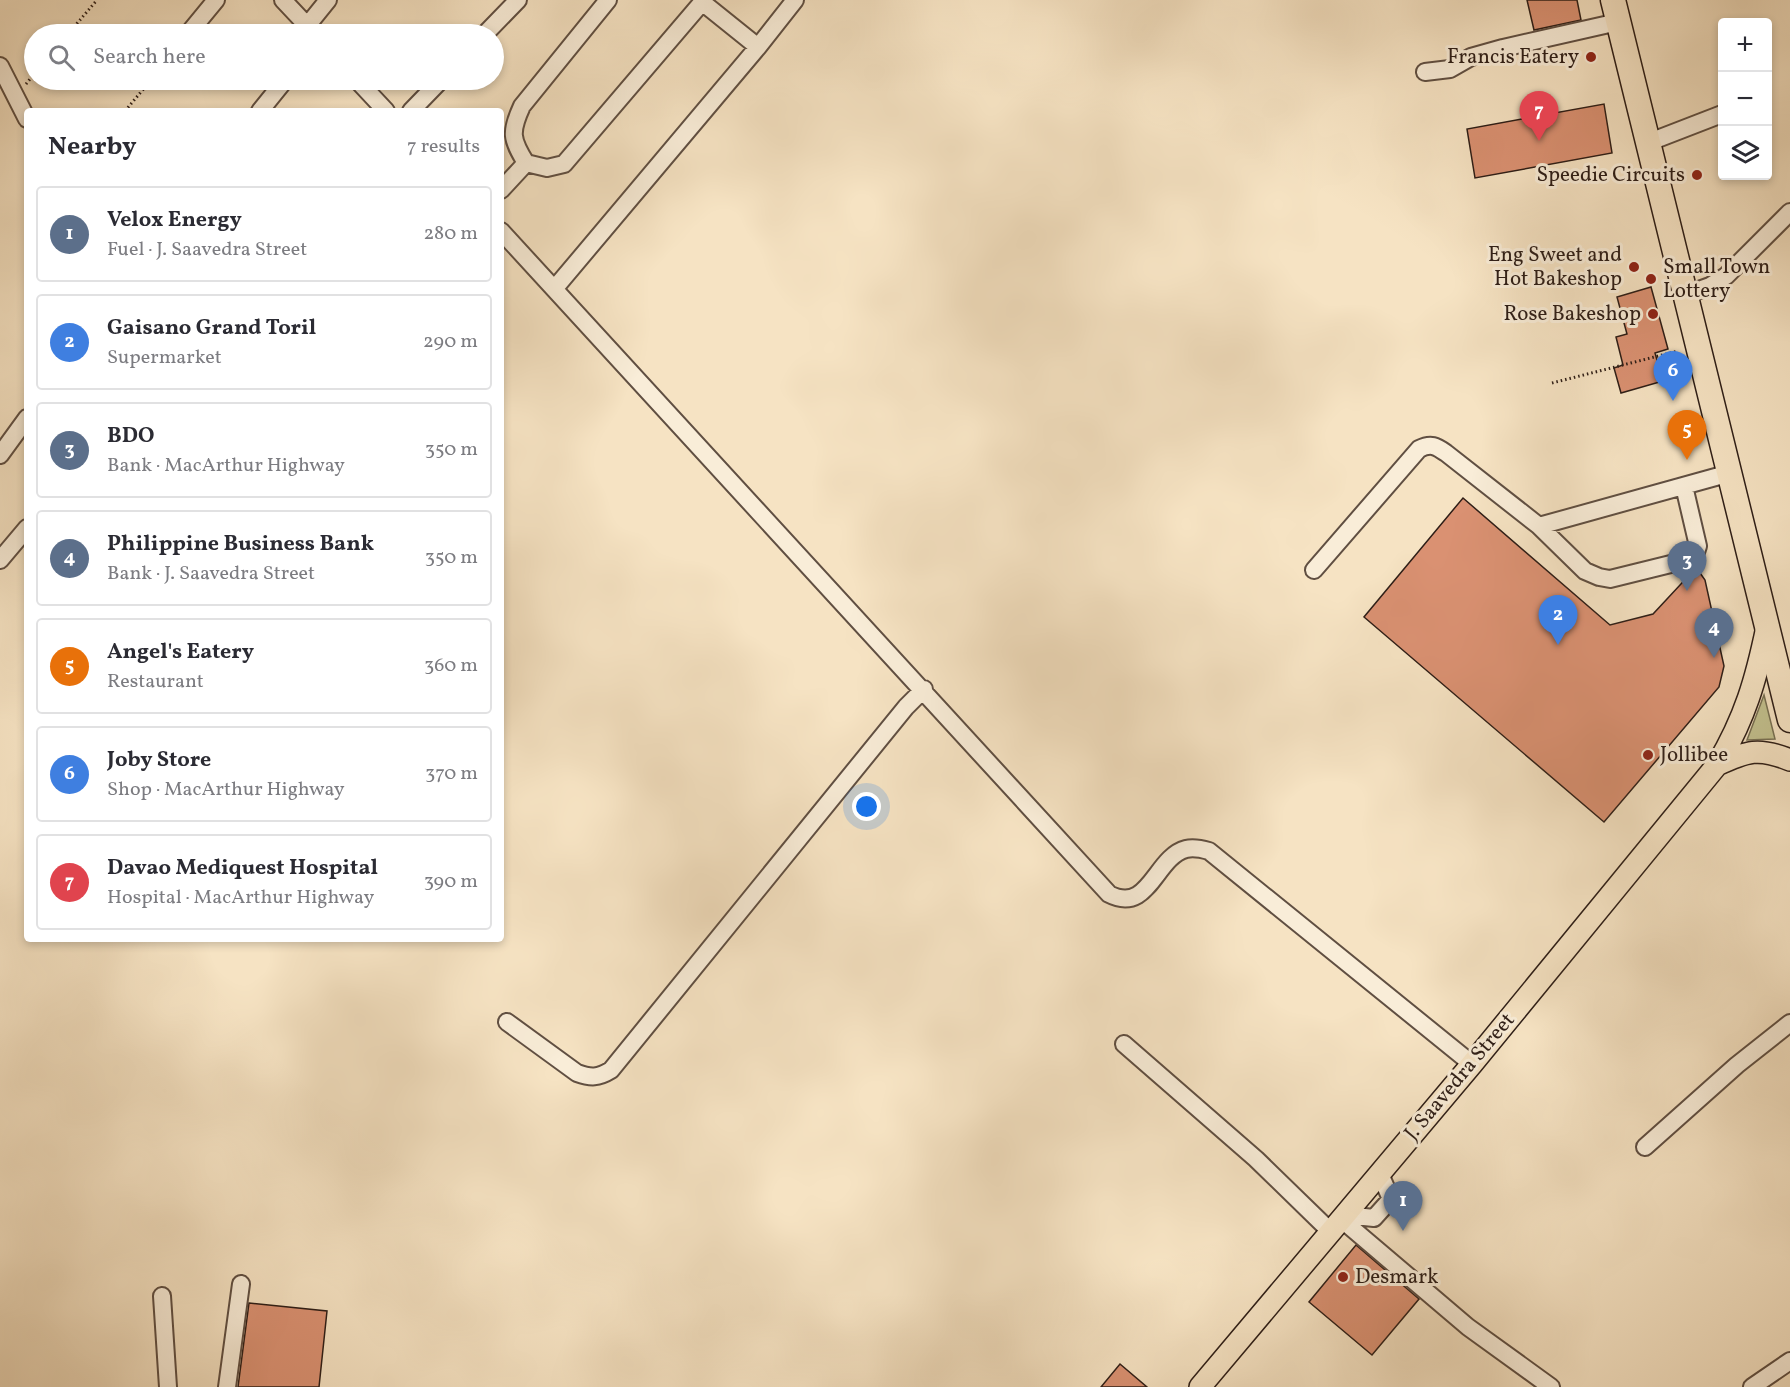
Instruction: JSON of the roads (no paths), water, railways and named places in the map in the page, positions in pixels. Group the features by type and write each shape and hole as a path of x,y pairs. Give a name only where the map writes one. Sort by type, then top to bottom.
{"highway":[{"path":"1615,11 1790,720"}],"main road":[{"name":"J. Saavedra Street","path":"1200,1387 1472,1064 1717,765 1750,699 1767,627"},
{"name":"J. Saavedra Street","path":"1717,765 1737,755 1754,751 1772,753 1790,760"}],"street":[{"path":"196,24 216,0"},
{"path":"283,0 305,24"},
{"path":"314,24 328,0"},
{"path":"495,24 518,0"},
{"path":"608,0 522,106 513,126 516,147 526,163 547,168 564,164 704,1 758,47"},
{"path":"555,288 795,0"},
{"path":"1425,72 1450,69 1471,57 1615,11"},
{"path":"0,66 24,113"},
{"path":"262,108 277,90"},
{"path":"366,90 382,108"},
{"path":"414,108 431,90"},
{"path":"1647,143 1682,132 1718,116"},
{"path":"504,187 526,163"},
{"path":"1685,295 1710,286 1726,276 1790,212"},
{"path":"504,234 924,689 1109,894 1119,899 1129,899 1139,894 1172,857 1185,849 1197,848 1209,851 1472,1064"},
{"path":"0,455 24,422"},
{"path":"1314,570 1419,449 1428,445 1435,446 1446,453 1539,526 1584,571 1610,579 1693,557 1698,546 1684,486"},
{"path":"1539,526 1730,474"},
{"path":"0,560 24,532"},
{"path":"507,1022 577,1073 599,1077 611,1070 906,707 924,689"},
{"path":"1645,1147 1737,1065 1790,1023"},
{"path":"1124,1044 1256,1159 1339,1222 1468,1327 1551,1387"},
{"path":"227,1387 241,1284"},
{"path":"162,1296 168,1387"},
{"path":"1752,1387 1790,1361"}],"place":[{"name":"Francis Eatery","path":"1591,57"},
{"name":"Davao Mediquest Hospital","path":"1539,141"},
{"name":"Speedie Circuits","path":"1697,175"},
{"name":"Eng Sweet and Hot Bakeshop","path":"1634,267"},
{"name":"Small Town Lottery","path":"1651,279"},
{"name":"Rose Bakeshop","path":"1653,314"},
{"name":"Joby Store","path":"1673,401"},
{"name":"Angel's Eatery","path":"1687,460"},
{"name":"BDO","path":"1687,591"},
{"name":"Gaisano Grand Toril","path":"1558,645"},
{"name":"Philippine Business Bank","path":"1714,658"},
{"name":"Jollibee","path":"1648,755"},
{"name":"Velox Energy","path":"1403,1231"},
{"name":"Desmark","path":"1343,1277"}]}
